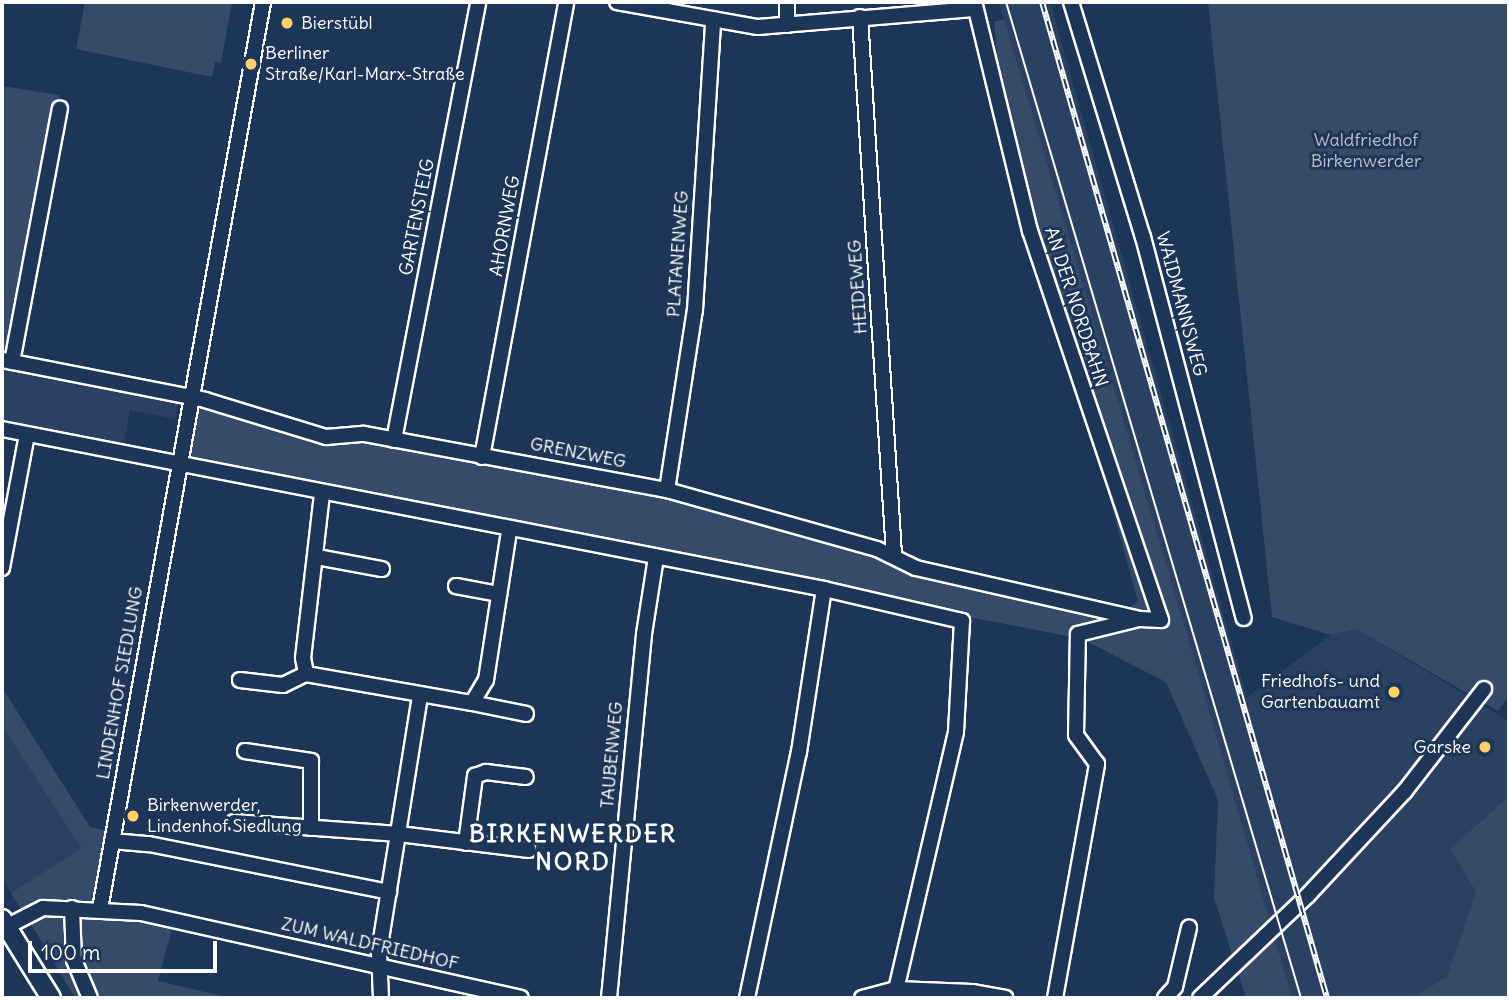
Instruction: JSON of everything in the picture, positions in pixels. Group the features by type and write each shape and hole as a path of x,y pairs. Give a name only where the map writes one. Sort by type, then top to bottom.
{"main road":[{"path":"4,923 51,998"}],"street":[{"name":"LINDENHOF SIEDLUNG","path":"100,909 263,2"},
{"name":"GARTENSTEIG","path":"394,440 478,2"},
{"name":"AHORNWEG","path":"482,457 566,2"},
{"path":"617,2 758,27 973,5"},
{"path":"787,2 787,25"},
{"name":"WAIDMANNSWEG","path":"1071,2 1143,237 1244,618"},
{"name":"AN DER NORDBAHN","path":"973,5 1030,231 1161,620"},
{"name":"HEIDEWEG","path":"860,18 894,555"},
{"name":"PLATANENWEG","path":"667,490 695,310 713,20"},
{"path":"7,361 60,108"},
{"name":"GRENZWEG","path":"7,361 190,397 326,437 364,435 482,457 534,463 667,490 894,555 916,568 1140,619 1161,620"},
{"path":"2,429 509,531 824,589 962,621 956,732 896,989"},
{"path":"2,568 27,435"},
{"path":"306,674 303,658 317,558 322,494"},
{"path":"472,704 486,680 509,531"},
{"path":"317,558 382,569"},
{"name":"TAUBENWEG","path":"609,998 643,634 656,558"},
{"path":"456,586 499,594"},
{"path":"747,998 799,752 824,589"},
{"name":"GRENZWEG","path":"1055,998 1097,764 1076,734 1077,634 1140,619"},
{"path":"240,680 283,685 306,674 526,714"},
{"path":"1200,998 1330,870 1405,791 1484,689"},
{"path":"380,998 378,965 420,695"},
{"path":"245,751 311,761 311,828"},
{"path":"466,843 475,776 485,772 526,777"},
{"path":"234,822 399,834 529,850"},
{"path":"112,841 140,842 389,892"},
{"path":"72,908 75,968 90,998"},
{"name":"ZUM WALDFRIEDHOF","path":"4,923 36,909 72,908 181,920 521,998"},
{"path":"1165,998 1175,987 1189,928"},
{"path":"871,997 896,989 972,992 1005,998"}],"shaded area":[{"path":"999,2 1050,2 1247,697 1331,635 1356,629 1509,721 1509,796 1450,849 1476,892 1447,976 1413,998 1292,998"},
{"path":"2,369 178,402 175,419 130,410 123,449 2,426"},
{"path":"2,726 81,848 11,893 2,878"}],"green space":[{"path":"85,2 232,2 221,63 215,62 212,77 76,49"},
{"name":"Waldfriedhof Birkenwerder","path":"1208,2 1509,2 1509,696 1498,711 1356,629 1331,635 1272,617"},
{"path":"1004,19 1292,998 1246,998 1214,898 1218,800 1166,682 1082,639 181,462 189,404 661,498 776,526 1109,620 1138,602 1002,101 994,22"},
{"path":"2,86 60,95 8,353 2,352"},
{"path":"3,689 90,827 112,832 99,908 24,914 11,893 81,848 2,726"},
{"path":"1509,796 1509,998 1413,998 1447,976 1476,892 1450,849"},
{"path":"71,910 88,998 75,998 26,916"},
{"path":"74,910 174,921 158,981 230,998 92,998 84,984"}],"tram line":[{"path":"1006,2 1301,998"}],"railway":[{"path":"1042,2 1327,998"}],"place":[{"name":"Bierstübl","path":"287,23"},
{"name":"Berliner Straße/Karl-Marx-Straße","path":"251,64"},
{"name":"Friedhofs- und Gartenbauamt","path":"1394,692"},
{"name":"Garske","path":"1485,747"},
{"name":"Birkenwerder, Lindenhof Siedlung","path":"133,816"}],"district":[{"name":"BIRKENWERDER NORD","path":"573,848"}]}
